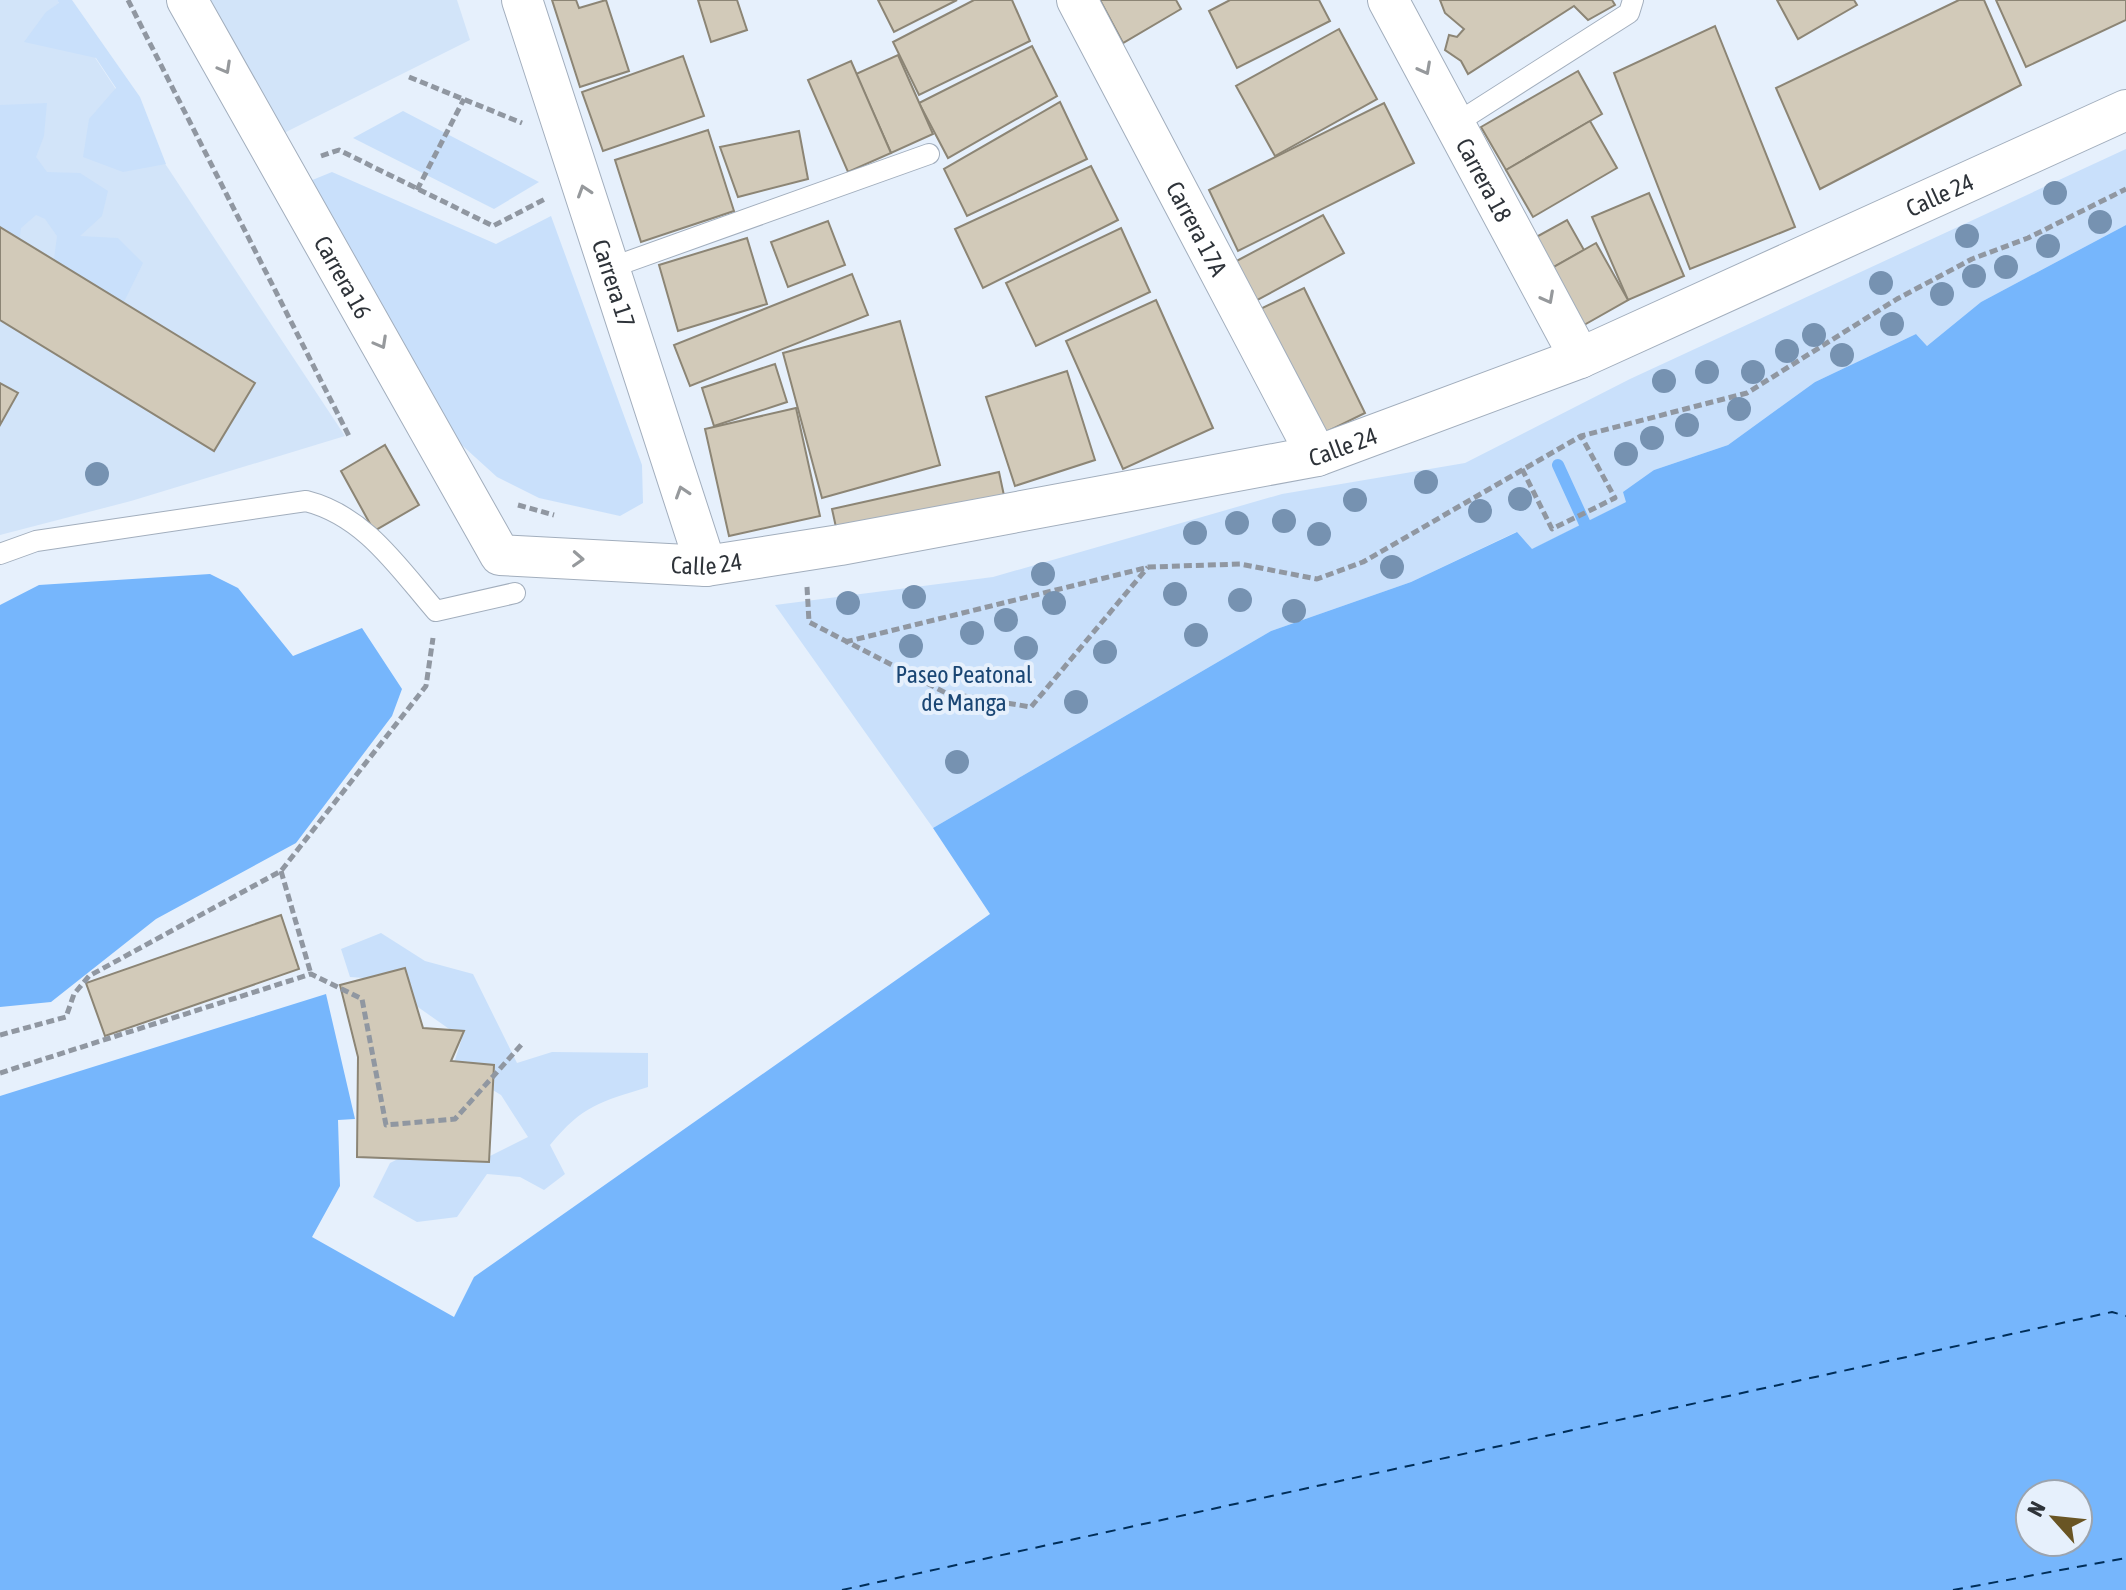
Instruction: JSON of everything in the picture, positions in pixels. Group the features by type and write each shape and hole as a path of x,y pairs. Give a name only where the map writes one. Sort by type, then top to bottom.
{"street":[{"name":"Carrera 16","path":"187,0 500,555"},
{"name":"Carrera 17","path":"522,0 706,566"},
{"name":"Carrera 17A","path":"1077,0 1317,456"},
{"name":"Carrera 18","path":"1388,0 1580,358"},
{"name":"Calle 24","path":"500,555 706,566 1317,456 1580,358 2126,110"}],"lane":[{"path":"1455,124 1629,13 1633,0"},
{"path":"610,268 929,154"},
{"path":"0,554 36,541 306,501 330,507 362,527 436,611 515,593"}],"path":[{"path":"128,0 349,436"},
{"path":"409,77 527,125"},
{"path":"417,190 464,99"},
{"path":"315,158 339,150 493,226 553,195"},
{"path":"845,642 1149,567 1240,564 1317,579 1363,562 1581,436 1747,393 1897,299 1972,259 2028,238 2126,189"},
{"path":"1522,469 1552,529 1615,498 1581,436"},
{"path":"806,550 809,622 946,693 1031,707 1149,567"},
{"path":"0,1035 66,1017 74,994 89,976 281,871 426,686 436,611"},
{"path":"281,871 311,974"},
{"path":"0,1073 311,974 362,999 386,1125 455,1119 522,1044"}],"shaded area":[{"path":"0,0 57,0 345,436 131,501 0,535"},
{"path":"211,0 457,0 470,40 274,138"}],"green space":[{"path":"57,0 72,0 140,97 166,164 123,172 83,157 89,119 116,88 96,58 24,42 46,12 59,3"},
{"path":"47,103 44,136 36,157 47,172 80,173 108,191 102,216 80,236 118,238 143,263 124,302 87,315 52,274 57,236 45,219 36,215 21,228 17,262 0,262 0,105"},
{"path":"403,111 539,182 494,209 353,138"},
{"name":"Paseo Peatonal de Manga","path":"2126,149 2126,225 1981,302 1927,346 1916,334 1815,382 1728,445 1654,470 1626,502 1531,550 1516,532 1411,582 1271,631 933,828 775,605 993,577 1282,494 1465,463 1630,379"},
{"path":"332,172 496,244 551,216 642,465 643,503 620,516 539,498 497,477 454,438 305,183"},
{"path":"381,933 425,961 473,974 517,1063 552,1052 648,1053 648,1087 593,1107 572,1121 550,1145 565,1174 544,1190 520,1177 487,1174 457,1217 417,1222 373,1197 390,1163 428,1144 486,1158 528,1137 501,1095 453,1066 462,1038 378,979 350,977 341,949"}],"water":[{"path":"2126,225 2126,1590 0,1590 0,1096 326,994 355,1119 338,1120 340,1186 312,1237 454,1317 474,1277 990,914 933,828 1271,631 1411,582 1517,532 1532,549 1626,502 1623,492 1654,470 1728,445 1815,382 1916,334 1927,346 1981,302"},
{"path":"210,574 238,588 293,656 362,628 402,689 392,716 296,843 156,919 51,1002 0,1007 0,605 39,585"}],"building":[{"path":"552,0 576,0 579,8 606,0 629,71 580,87"},
{"path":"698,0 737,0 747,30 711,42"},
{"path":"878,0 957,0 894,32"},
{"path":"974,0 1012,0 1030,41 919,95 893,42"},
{"path":"1100,0 1176,0 1181,9 1123,43"},
{"path":"1230,0 1319,0 1330,21 1237,68 1209,11"},
{"path":"1440,0 1612,0 1615,5 1588,20 1574,6 1468,74 1461,61 1445,50 1449,35 1457,37 1464,29 1445,13"},
{"path":"1777,0 1854,0 1857,5 1798,39"},
{"path":"1959,0 1984,0 2021,85 1820,189 1776,88"},
{"path":"1996,0 2126,0 2126,20 2026,67"},
{"path":"1715,26 1795,227 1690,269 1614,73"},
{"path":"1339,29 1377,99 1275,156 1236,86"},
{"path":"1032,46 1057,96 948,158 919,103"},
{"path":"898,55 933,134 891,153 856,74"},
{"path":"683,56 704,116 603,151 582,92"},
{"path":"851,61 891,153 848,172 808,80"},
{"path":"1578,71 1602,114 1506,170 1481,127"},
{"path":"1060,102 1087,159 967,216 944,169"},
{"path":"1384,103 1414,163 1238,251 1209,190"},
{"path":"1590,121 1617,168 1533,217 1506,170"},
{"path":"708,130 734,211 641,242 615,160"},
{"path":"799,131 808,179 738,197 720,147"},
{"path":"1091,166 1118,220 983,288 955,229"},
{"path":"1649,193 1684,276 1628,300 1592,217"},
{"path":"1323,215 1344,253 1250,304 1229,265"},
{"path":"1567,220 1584,250 1545,272 1529,241"},
{"path":"828,221 845,265 788,287 771,242"},
{"path":"0,227 255,383 214,451 0,320"},
{"path":"1121,228 1150,292 1036,346 1006,283"},
{"path":"747,238 767,304 678,331 659,265"},
{"path":"1596,243 1628,300 1577,329 1545,272"},
{"path":"852,274 868,315 690,386 674,345"},
{"path":"1304,288 1365,413 1314,438 1254,312"},
{"path":"1156,300 1213,428 1123,469 1066,341"},
{"path":"900,321 940,465 822,498 783,353"},
{"path":"775,364 787,402 714,426 702,388"},
{"path":"1067,371 1095,460 1015,486 986,397"},
{"path":"0,383 18,393 0,425"},
{"path":"796,408 820,516 729,536 705,429"},
{"path":"385,445 419,505 374,531 341,471"},
{"path":"999,472 1006,505 839,541 832,509"},
{"path":"281,915 299,969 105,1036 86,983"},
{"path":"405,968 423,1028 464,1031 451,1061 494,1065 489,1162 357,1157 358,1057 340,985"}],"waterway":[{"path":"1558,465 1585,524"}],"ferry route":[{"path":"842,1590 2112,1312 2126,1316"},
{"path":"1953,1590 2126,1558"}]}
